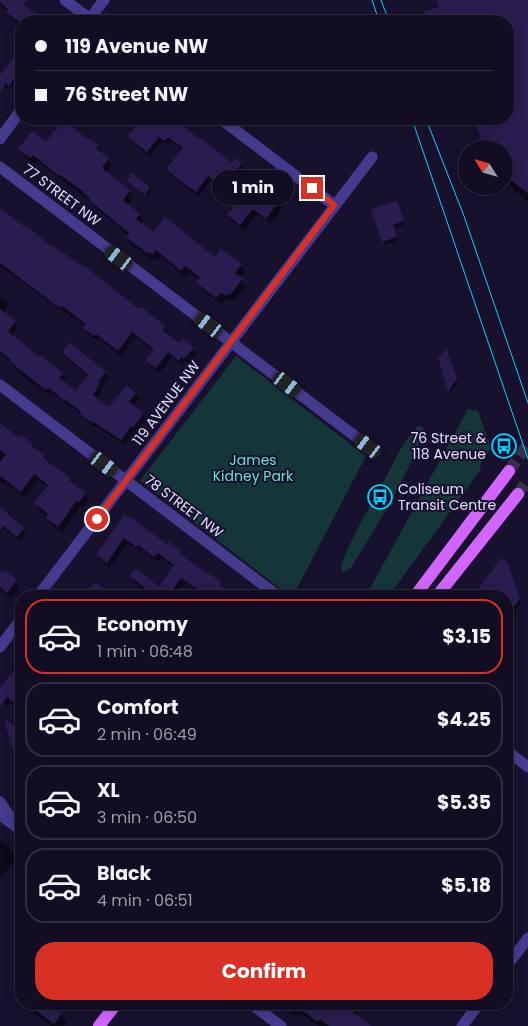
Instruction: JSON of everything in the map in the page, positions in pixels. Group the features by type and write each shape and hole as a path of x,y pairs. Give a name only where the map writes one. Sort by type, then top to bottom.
{"main road":[{"path":"419,590 508,471"},
{"path":"442,590 518,494"},
{"path":"99,1026 111,1010"}],"street":[{"path":"65,0 84,15"},
{"path":"94,15 104,0"},
{"path":"0,139 15,118"},
{"path":"229,125 334,205"},
{"name":"119 AVENUE NW","path":"43,590 372,157"},
{"name":"77 STREET NW","path":"0,167 368,446"},
{"name":"78 STREET NW","path":"0,384 270,590"},
{"path":"0,647 15,627"},
{"path":"513,755 528,767"},
{"path":"0,802 15,823"},
{"path":"0,815 15,825"},
{"path":"513,958 528,938"},
{"path":"259,1010 281,1026"},
{"path":"462,1026 474,1010"}],"green space":[{"name":"James Kidney Park","path":"236,356 366,456 296,590 282,590 140,481"},
{"path":"468,409 478,411 491,448 480,465 481,469 393,590 369,590"},
{"path":"418,426 423,428 421,439 404,476 356,559 349,570 343,572 341,566 356,532 408,437"}],"building":[{"path":"0,0 26,0 23,4 38,15 15,15 15,19 6,12 8,9"},
{"path":"436,0 528,0 528,193 513,182 513,140 482,140 476,125 514,125 514,15 425,15 424,12 439,7"},
{"path":"15,55 15,77 9,86 6,83 0,92 0,75"},
{"path":"59,125 70,125 90,139 98,145 96,148 109,158 102,168 130,190 123,200 140,214 136,219 153,232 165,217 215,257 221,248 242,264 235,273 243,278 230,295 228,293 226,296 221,293 216,298 196,283 200,277 185,266 181,271 156,250 153,255 149,252 148,254 126,237 129,233 89,200 81,190 59,176 33,155 30,158 18,149 32,131 46,142"},
{"path":"136,125 182,125 229,161 232,162 235,158 242,163 228,183 226,182 222,187 208,176 196,192 166,169 183,148 168,137 165,141 159,137 147,152 127,137"},
{"path":"132,173 150,187 145,195 127,181"},
{"path":"256,179 280,200 266,219 253,209 240,225 227,215"},
{"path":"397,201 404,221 393,225 397,237 382,242 371,209"},
{"path":"0,208 52,247 83,265 139,309 141,307 165,326 163,331 179,343 183,339 194,348 184,359 182,357 179,361 168,352 156,368 145,361 154,349 132,332 118,351 96,334 94,336 83,328 86,324 62,306 60,308 0,263"},
{"path":"0,309 16,321 8,331 39,357 40,355 63,373 59,378 76,391 88,375 62,352 69,342 106,372 98,382 100,383 93,395 109,407 127,385 136,393 129,402 144,413 133,428 131,426 121,440 91,422 66,400 50,389 47,388 46,390 10,362 11,360 0,351"},
{"path":"446,348 457,379 448,392 438,357 441,356"},
{"path":"0,423 19,438 21,435 33,444 32,446 44,455 45,460 71,478 69,480 86,493 78,503 76,501 58,527 46,518 48,514 34,503 48,485 34,474 21,492 0,476 0,462 6,454 0,450"},
{"path":"0,507 24,528 17,537 3,526 0,530"},
{"path":"124,515 127,518 128,516 167,544 169,542 181,551 179,553 221,581 220,585 226,590 198,590 181,578 172,590 144,590 145,588 130,576 136,568 158,586 174,565 158,553 154,557 138,545 136,547 124,538 107,563 96,555"},
{"path":"501,558 508,563 520,599 513,608 513,590 477,590"},
{"path":"0,570 5,573 6,571 17,580 7,593 0,587"},
{"path":"95,582 105,589 104,590 89,590"},
{"path":"15,669 15,699 13,702 7,697 0,707 0,688"},
{"path":"3,717 15,727 15,756"},
{"path":"35,1010 58,1010 62,1013 54,1024"},
{"path":"301,1010 350,1010 371,1026 329,1026 320,1019 318,1022"}],"tunnel":[{"path":"509,471 528,444"},
{"path":"518,494 528,480"}],"tram line":[{"path":"372,0 377,15"},
{"path":"381,0 387,15"},
{"path":"414,125 528,459"},
{"path":"428,125 464,216 528,403"}],"place":[{"name":"76 Street & 118 Avenue","path":"504,446"},
{"name":"Coliseum Transit Centre","path":"380,497"}],"route":[{"path":"97,519 334,205 312,188"}]}
